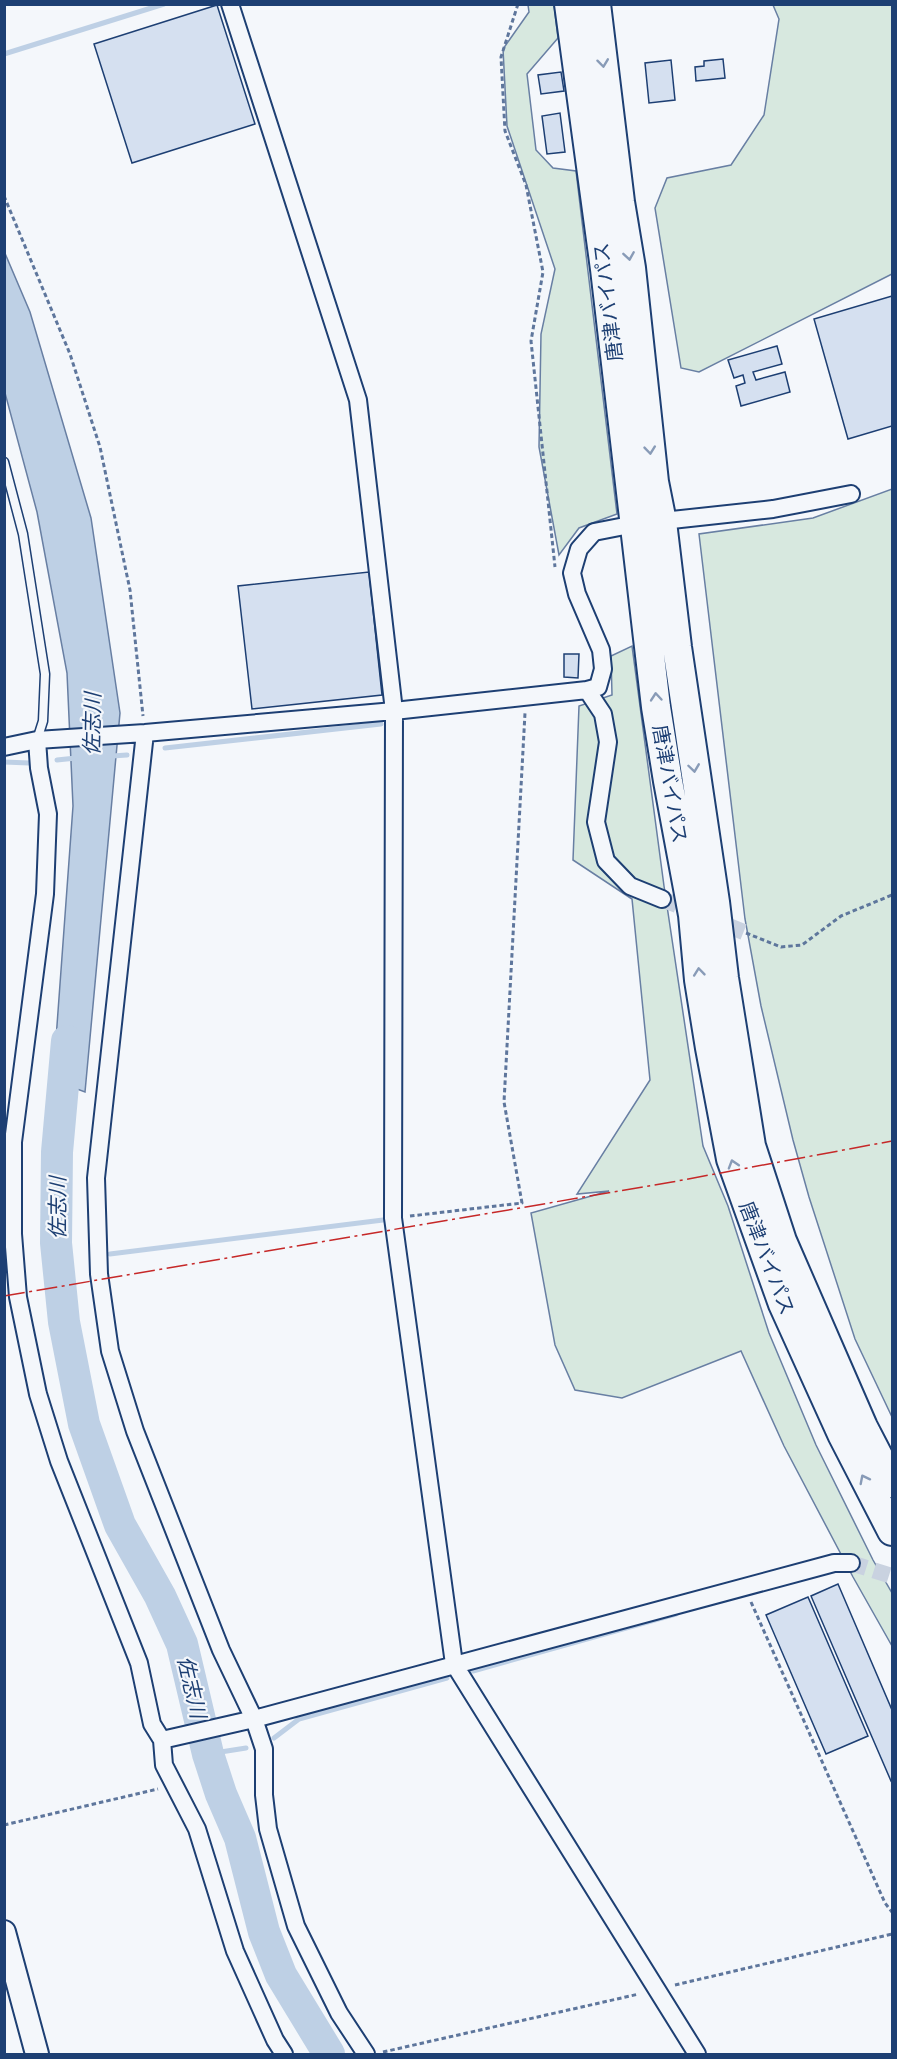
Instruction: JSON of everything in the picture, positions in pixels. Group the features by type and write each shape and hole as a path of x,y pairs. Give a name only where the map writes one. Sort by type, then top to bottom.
{"highway":[{"name":"唐津バイパス","path":"569,4 600,235 649,523 677,647 726,990 751,1146 782,1242 863,1427 892,1484"},
{"name":"唐津バイパス","path":"597,4 620,202 631,268 654,482 649,523 656,707 693,915 699,980 710,1048 731,1159 783,1304 842,1434 892,1531"}],"street":[{"path":"230,4 358,400 394,711 393,1218 454,1664 697,2055"},
{"path":"4,747 37,740 394,711 598,687 603,669 601,650 577,594 572,573 579,549 594,532 649,523 773,509 851,494"},
{"path":"587,690 603,714 608,742 596,822 606,861 630,885 662,899"},
{"path":"145,733 96,1178 99,1274 110,1351 135,1431 248,1720 264,1749 264,1795 268,1829 296,1926 339,2013 373,2054"},
{"path":"37,740 39,768 48,814 45,894 14,1142 13,1234 18,1297 38,1394 58,1461 139,1662 152,1724 165,1740 164,1765 197,1829 235,1951 284,2055"},
{"path":"165,1740 248,1720 834,1563 851,1563"},
{"path":"4,1932 38,2055"}],"lane":[{"path":"4,462 23,534 45,674 43,721 37,740"}],"path":[{"path":"518,4 501,57 505,132 526,184 543,272 531,341 555,571"},
{"path":"4,196 70,354 100,447 130,590 145,733"},
{"path":"393,1218 522,1203 504,1102 526,697"},
{"path":"746,933 782,947 802,945 841,916 892,895"},
{"path":"744,1587 885,1904 892,1912"},
{"path":"4,1825 162,1788"},
{"path":"373,2054 892,1934"}],"shaded area":[{"path":"528,5 554,5 558,38 527,74 536,150 553,168 576,171 617,514 579,528 559,555 539,447 541,334 555,269 507,126 503,49 529,12"},
{"path":"773,5 892,5 892,274 699,372 681,368 655,208 667,178 731,165 764,115 779,19"},
{"path":"892,489 892,1417 855,1339 809,1197 761,1006 745,919 699,534 813,518"},
{"path":"632,646 664,886 703,1146 728,1206 769,1333 816,1445 873,1560 892,1593 892,1646 784,1446 741,1351 622,1398 575,1390 555,1345 531,1213 609,1191 577,1194 650,1080 632,899 573,860 579,706 612,695 611,656"}],"water":[{"path":"4,251 30,312 91,518 120,713 85,1092 53,1080 73,806 67,673 37,512 5,393"}],"building":[{"path":"217,5 255,124 132,163 94,44"},
{"path":"723,59 725,78 696,81 695,67 704,66 704,61"},
{"path":"671,60 675,100 649,103 645,63"},
{"path":"561,72 564,91 541,94 538,75"},
{"path":"560,113 565,152 547,154 542,116"},
{"path":"892,296 892,426 848,439 814,319"},
{"path":"777,346 782,364 753,372 756,380 785,372 790,392 741,406 736,386 745,383 743,375 734,378 728,360"},
{"path":"369,572 382,695 252,709 238,586"},
{"path":"564,654 579,654 578,678 564,677"},
{"path":"838,1584 892,1710 891,1781 811,1596"},
{"path":"808,1597 868,1736 826,1754 766,1615"}],"waterway":[{"path":"4,54 164,4"},
{"path":"165,748 381,724"},
{"path":"112,756 127,755"},
{"path":"57,760 76,758"},
{"path":"4,762 29,763"},
{"name":"佐志川","path":"67,1041 57,1152 56,1243 64,1322 84,1424 120,1525 160,1596 182,1644 208,1754 221,1794 240,1838 264,1932 281,1975 329,2054"},
{"path":"110,1254 383,1220"},
{"path":"473,1671 676,1614"},
{"path":"274,1738 299,1719 447,1678"},
{"path":"208,1754 246,1748"}],"tunnel":[{"path":"662,899 746,933"},
{"path":"851,1563 892,1576"}],"power":[{"path":"4,1296 672,1182 892,1141"}]}
